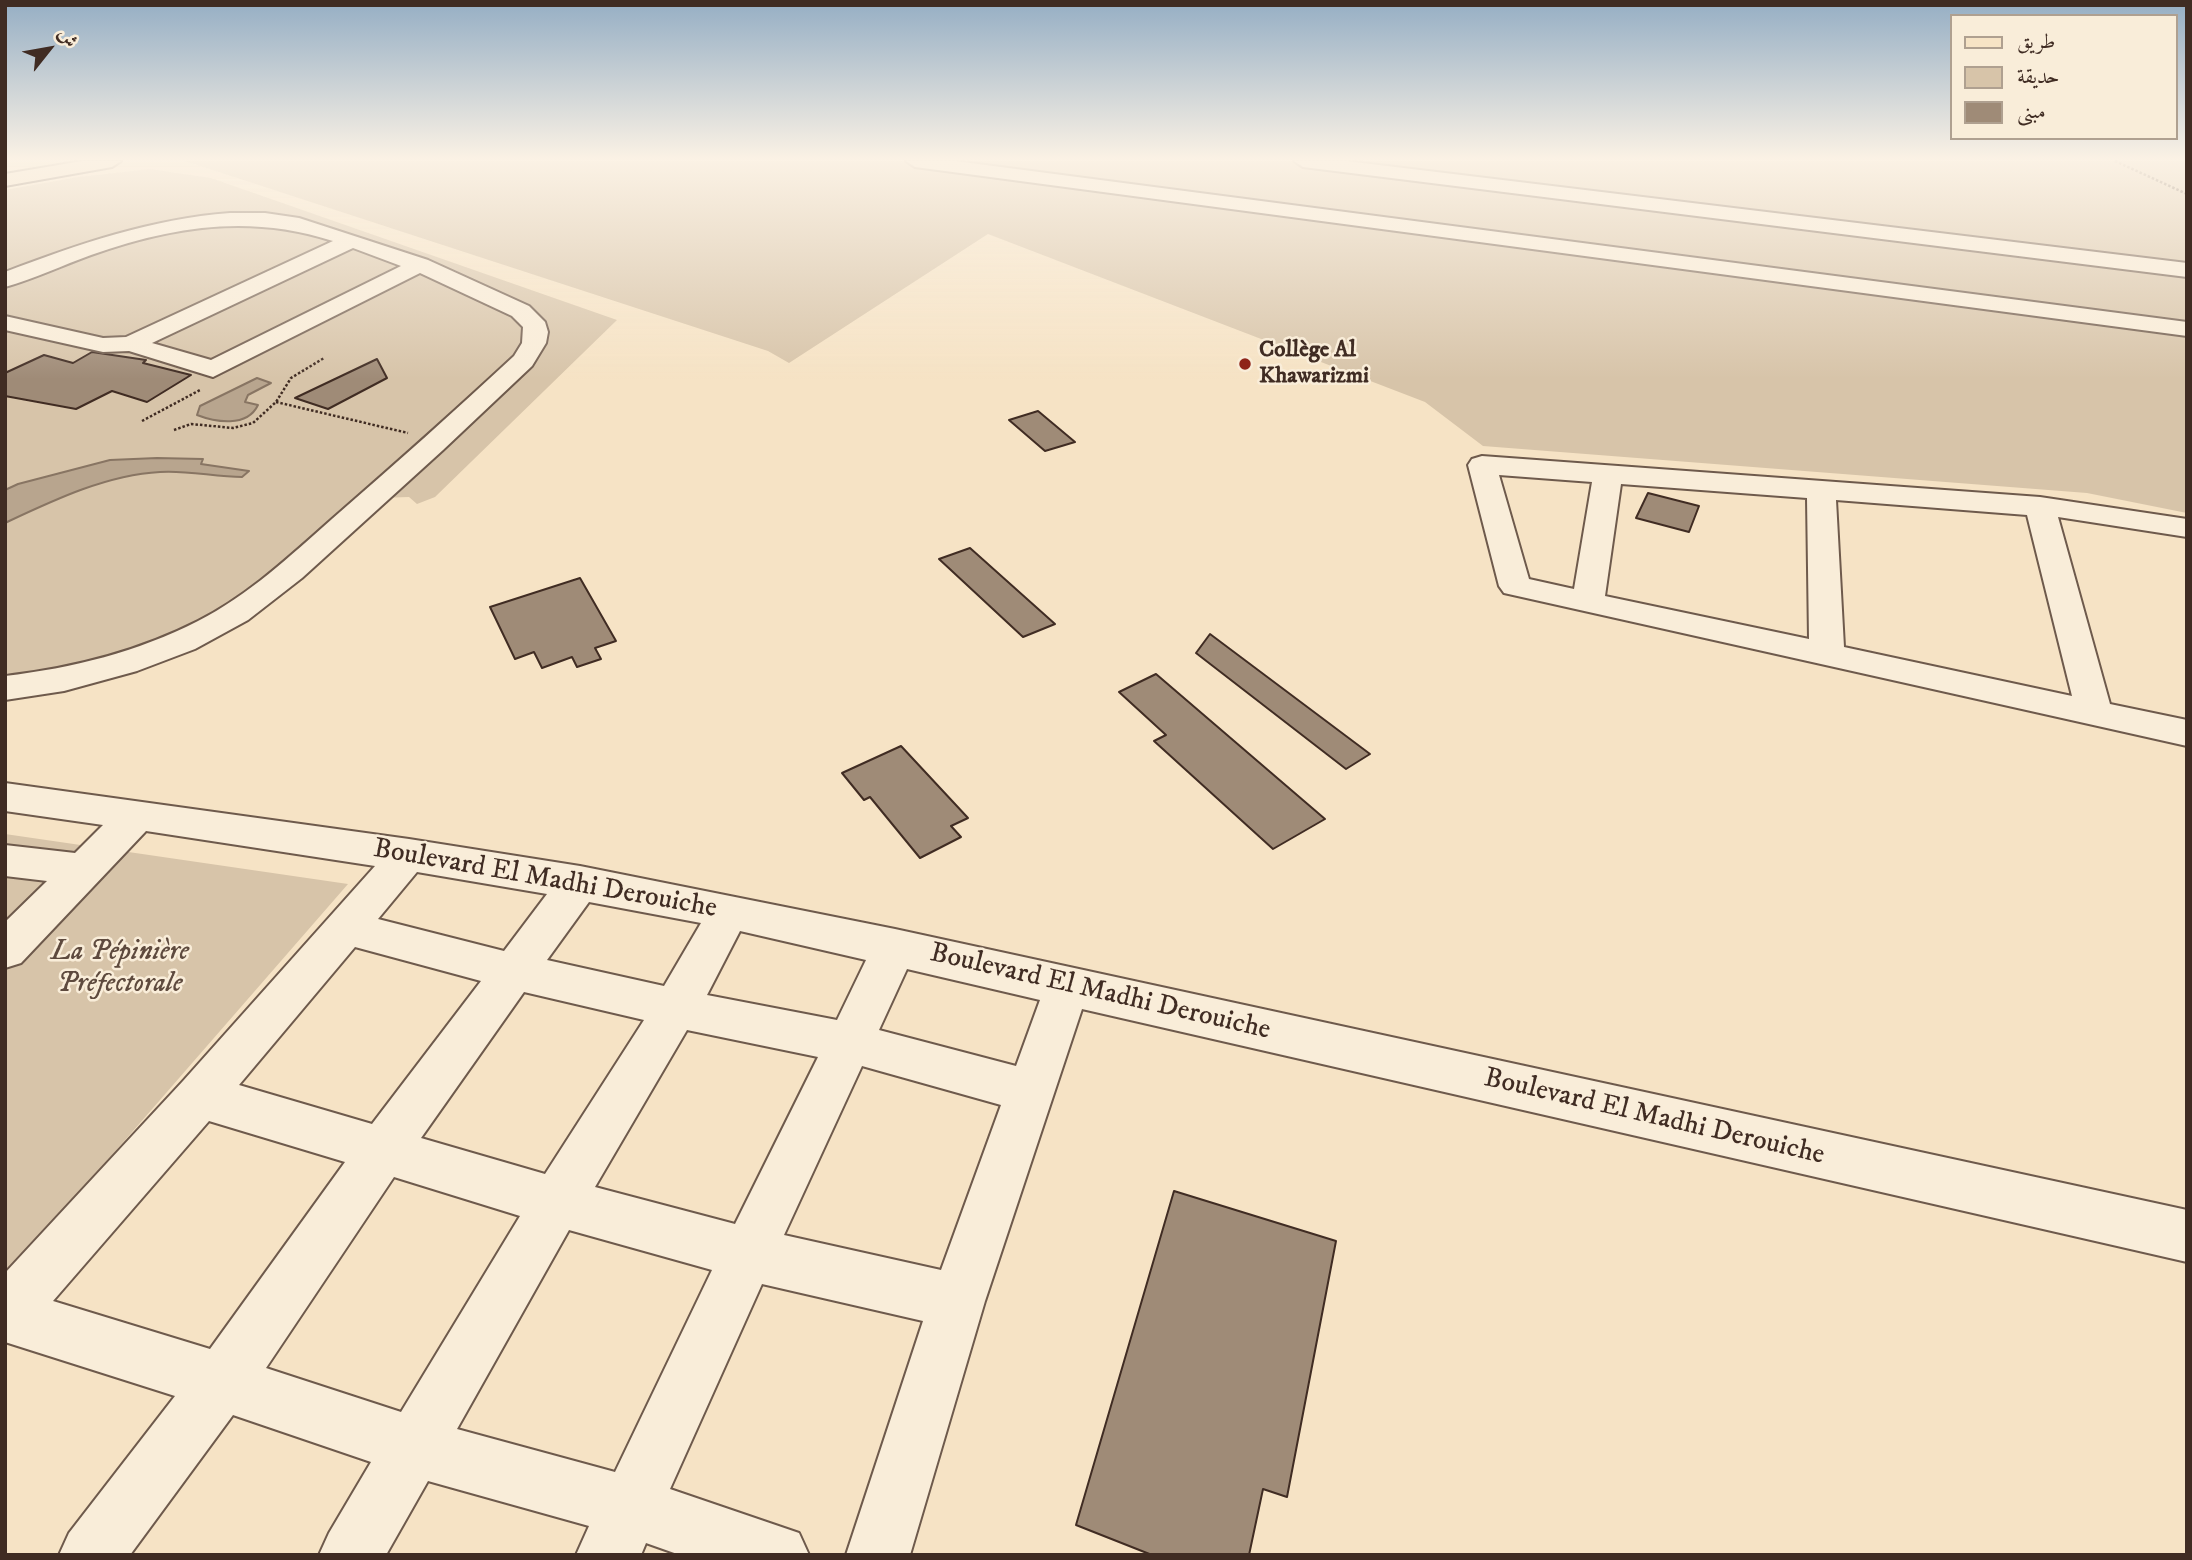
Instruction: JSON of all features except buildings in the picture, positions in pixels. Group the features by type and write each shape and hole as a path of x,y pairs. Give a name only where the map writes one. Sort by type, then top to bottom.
{"street":[{"path":"5,280 83,250 141,234"},
{"path":"6,688 51,681 127,662 178,643 219,623 265,594 440,440 523,361 534,343 535,327 532,320 518,308 420,265 329,234"},
{"path":"1466,234 2187,329"},
{"path":"1785,276 1787,234"},
{"path":"1897,234 2187,270"},
{"path":"130,344 351,241"},
{"path":"5,323 103,345 130,344 213,369 420,265"},
{"path":"2187,528 2040,506 1482,464 1515,586 2187,733"},
{"path":"1588,601 1608,473"},
{"path":"1821,490 1827,654"},
{"path":"2040,506 2094,713"},
{"name":"Boulevard El Madhi Derouiche","path":"5,797 409,854 580,882 729,912 2187,1237"},
{"path":"5,950 138,816"},
{"path":"409,854 348,928 5,1314 222,1382 415,1447 619,1531 777,1555"},
{"path":"5,860 83,870"},
{"path":"91,1555 222,1382 382,1151 580,882"},
{"path":"351,1555 557,1202 676,1008 729,912"},
{"path":"348,928 516,972 851,1043 1029,1091"},
{"path":"619,1531 895,947"},
{"path":"878,1555 957,1301 1067,987"},
{"path":"200,1096 557,1202 748,1254 957,1301"}],"path":[{"path":"174,430 191,425 233,428 253,423 276,402 291,378 324,358"},
{"path":"142,421 223,378 213,369"},
{"path":"276,402 440,440"}],"green space":[{"path":"5,234 371,234 617,320 435,497 417,504 409,497 378,498 256,601 160,648 45,677 5,673"},
{"path":"408,234 2187,234 2187,513 2087,493 1483,446 1425,402 988,234 789,363 768,351"},
{"name":"La Pépinière Préfectorale","path":"5,834 348,884 5,1278"}],"shaded area":[{"path":"257,378 271,383 248,395 245,402 258,405 246,417 221,421 197,415 200,406"},
{"path":"203,459 201,464 249,471 242,477 170,472 120,478 61,498 5,523 5,490 18,484 110,460"}],"place":[{"name":"Collège Al Khawarizmi","path":"1245,364"}]}
